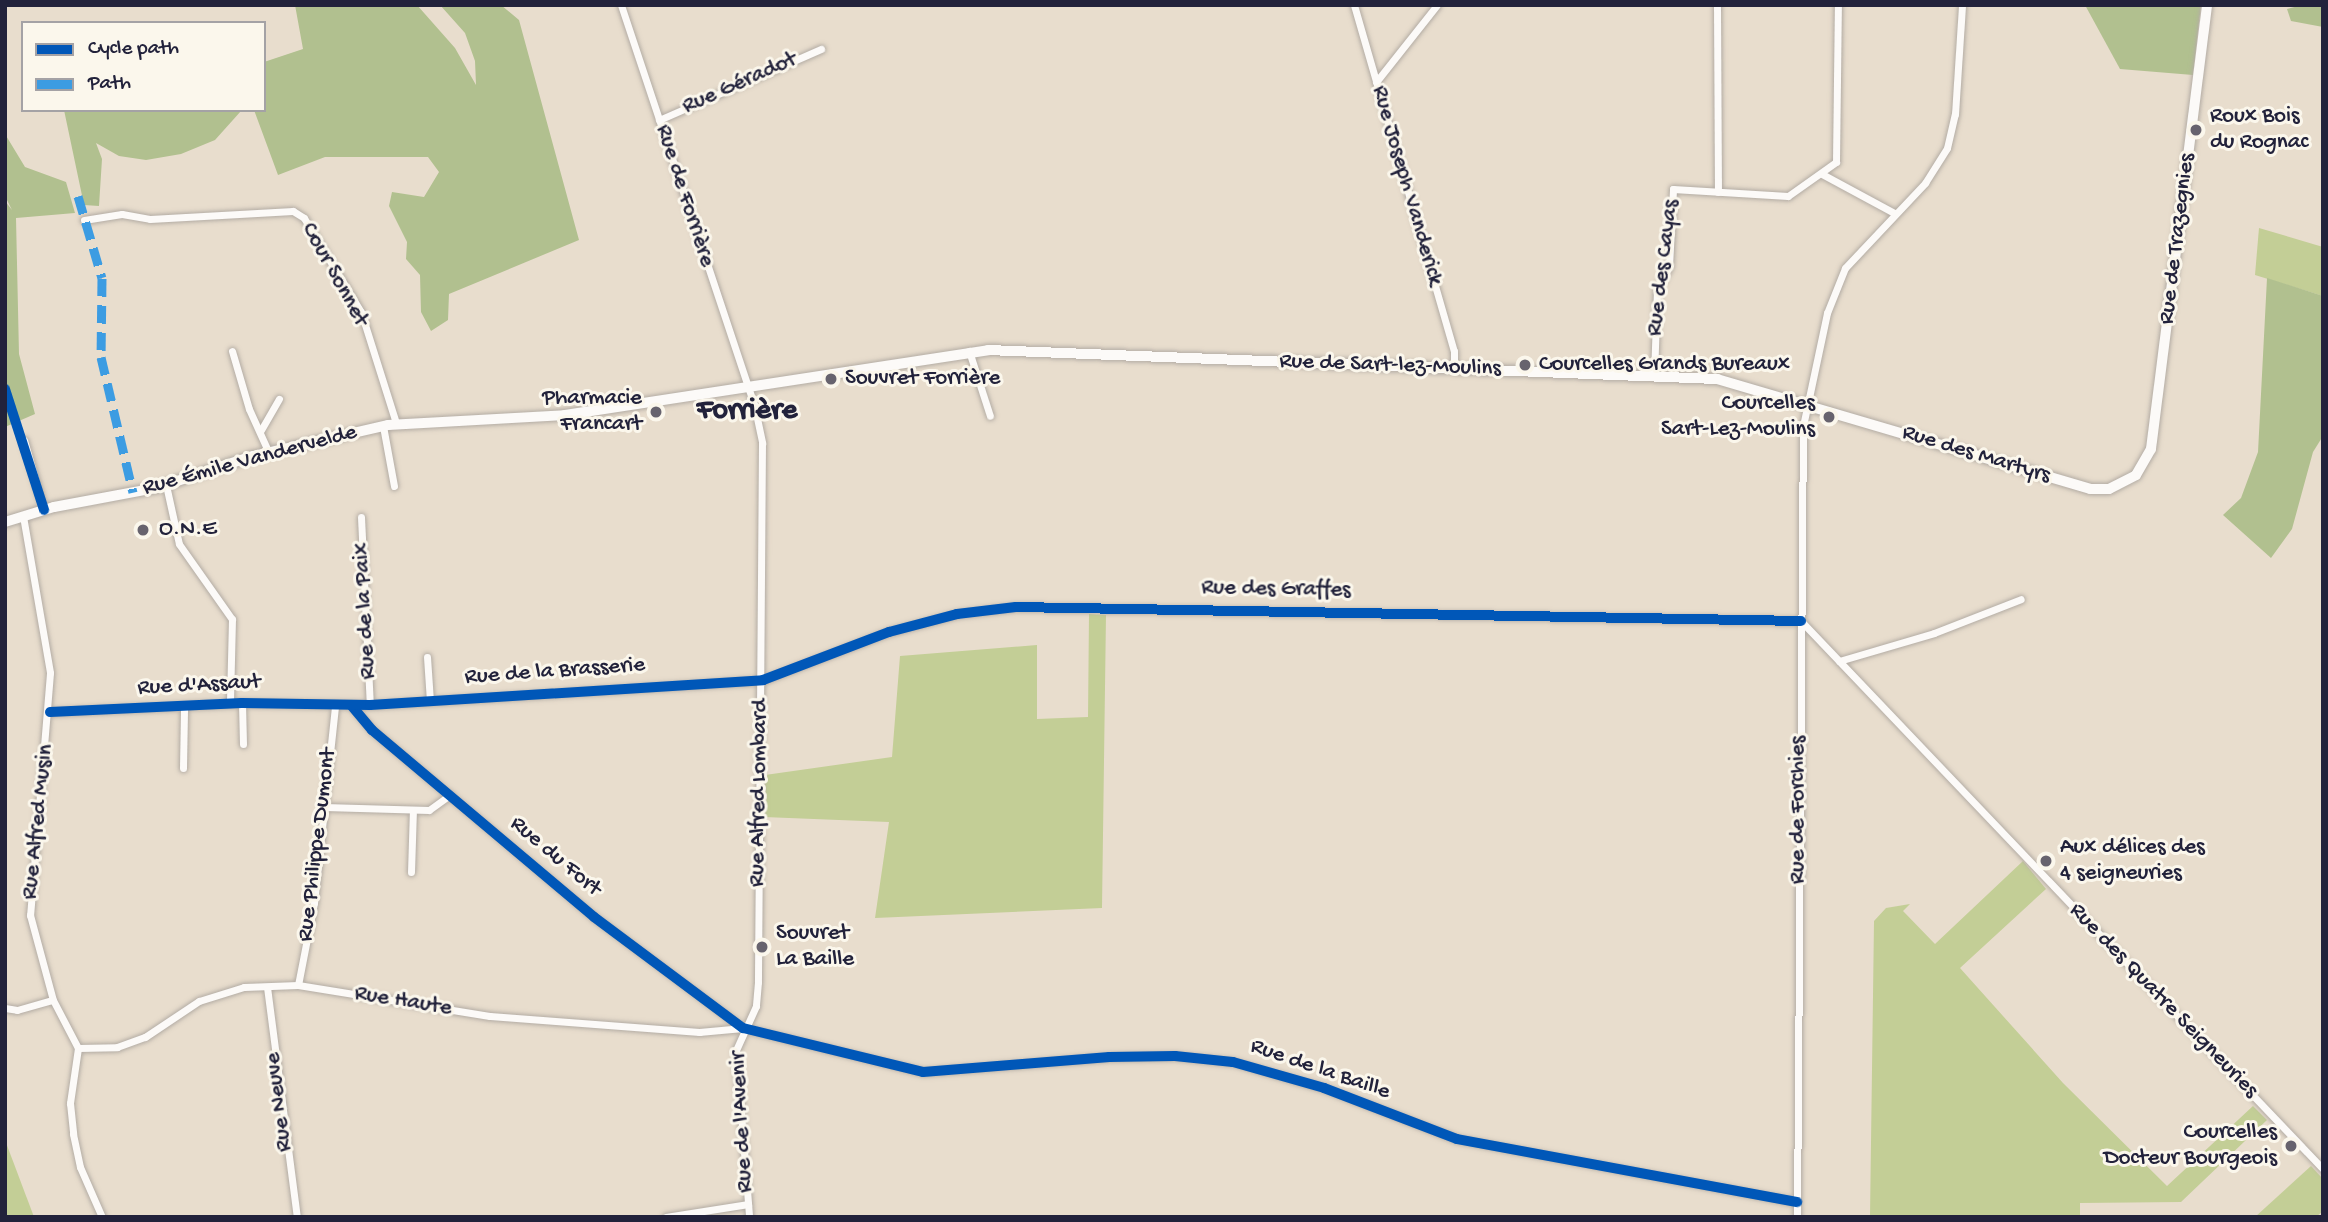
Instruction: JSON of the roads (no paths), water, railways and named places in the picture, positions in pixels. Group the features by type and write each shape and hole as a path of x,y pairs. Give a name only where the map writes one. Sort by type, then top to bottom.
{"main road":[{"name":"Rue de Trazegnies","path":"2141,469 2152,445 2207,5"},
{"name":"Rue de Sart-lez-Moulins","path":"748,387 969,351 1717,379 1808,403"},
{"name":"Rue Émile Vandervelde","path":"5,522 44,510 166,485 269,453 396,423 565,415 748,387"},
{"name":"Rue des Martyrs","path":"1808,403 2093,490 2118,487 2141,469"}],"street":[{"name":"Rue de Forrière","path":"621,5 748,387"},
{"name":"Rue Joseph Vanderick","path":"1354,5 1454,351 1454,368"},
{"path":"1376,82 1437,5"},
{"path":"1717,5 1718,192"},
{"path":"1838,5 1836,162 1822,174 1894,213"},
{"name":"Rue de Forchies","path":"1797,1217 1803,426 1835,287 1857,251 1931,175 1951,138 1964,34 1962,5"},
{"name":"Rue Géradot","path":"659,120 821,49"},
{"name":"Rue des Cayas","path":"1654,376 1657,289 1669,266 1673,189 1788,196 1822,174"},
{"name":"Cour Sonnet","path":"84,220 122,214 150,219 293,211 304,218 361,312 396,423"},
{"path":"232,351 249,409 261,430 269,453"},
{"path":"969,351 990,416"},
{"name":"Rue Alfred Lombard","path":"743,1028 753,1015 757,994 765,473 748,387"},
{"path":"261,430 279,399"},
{"path":"383,426 394,486"},
{"path":"24,440 44,510"},
{"path":"166,485 179,544 232,619 230,703"},
{"name":"Rue Alfred Musin","path":"23,516 44,630 50,712 30,915 53,1000 78,1048"},
{"name":"Rue de la Paix","path":"361,517 370,705"},
{"path":"1839,662 1934,633 2021,599"},
{"name":"Rue des Graffes","path":"762,680 889,632 957,614 1016,607 1801,621"},
{"name":"Rue des Quatre Seigneuries","path":"1801,621 2323,1169"},
{"path":"427,657 429,701"},
{"name":"Rue de la Brasserie","path":"351,705 762,680"},
{"name":"Rue d'Assaut","path":"50,712 184,709 230,703 351,705"},
{"path":"242,703 243,744"},
{"name":"Rue Philippe Dumont","path":"298,985 314,903 335,705"},
{"name":"Rue du Fort","path":"351,705 372,730 594,917 743,1028"},
{"path":"183,768 184,709"},
{"path":"324,807 413,810 438,807 450,795"},
{"path":"411,872 413,810"},
{"name":"Rue Haute","path":"78,1048 129,1043 219,992 298,985 490,1016 699,1032 743,1028"},
{"name":"Rue Neuve","path":"267,987 297,1217"},
{"path":"5,1007 17,1010 53,1000"},
{"name":"Rue de la Baille","path":"743,1028 923,1072 1109,1057 1175,1056 1233,1062 1324,1088 1457,1139 1797,1202"},
{"name":"Rue de l'Avenir","path":"743,1028 736,1050 749,1217"},
{"path":"78,1048 70,1103 73,1134 80,1167 102,1217"},
{"path":"666,1217 748,1204"}],"place":[{"name":"Roux Bois du Rognac","path":"2196,130"},
{"name":"Courcelles Grands Bureaux","path":"1525,365"},
{"name":"Souvret Forrière","path":"831,379"},
{"name":"Pharmacie Francart","path":"656,412"},
{"name":"Courcelles Sart-Lez-Moulins","path":"1829,417"},
{"name":"O.N.E","path":"143,530"},
{"name":"Aux délices des 4 seigneuries","path":"2046,861"},
{"name":"Souvret La Baille","path":"762,947"},
{"name":"Courcelles Docteur Bourgeois","path":"2291,1146"}],"district":[{"name":"Forrière","path":"747,412"}]}
